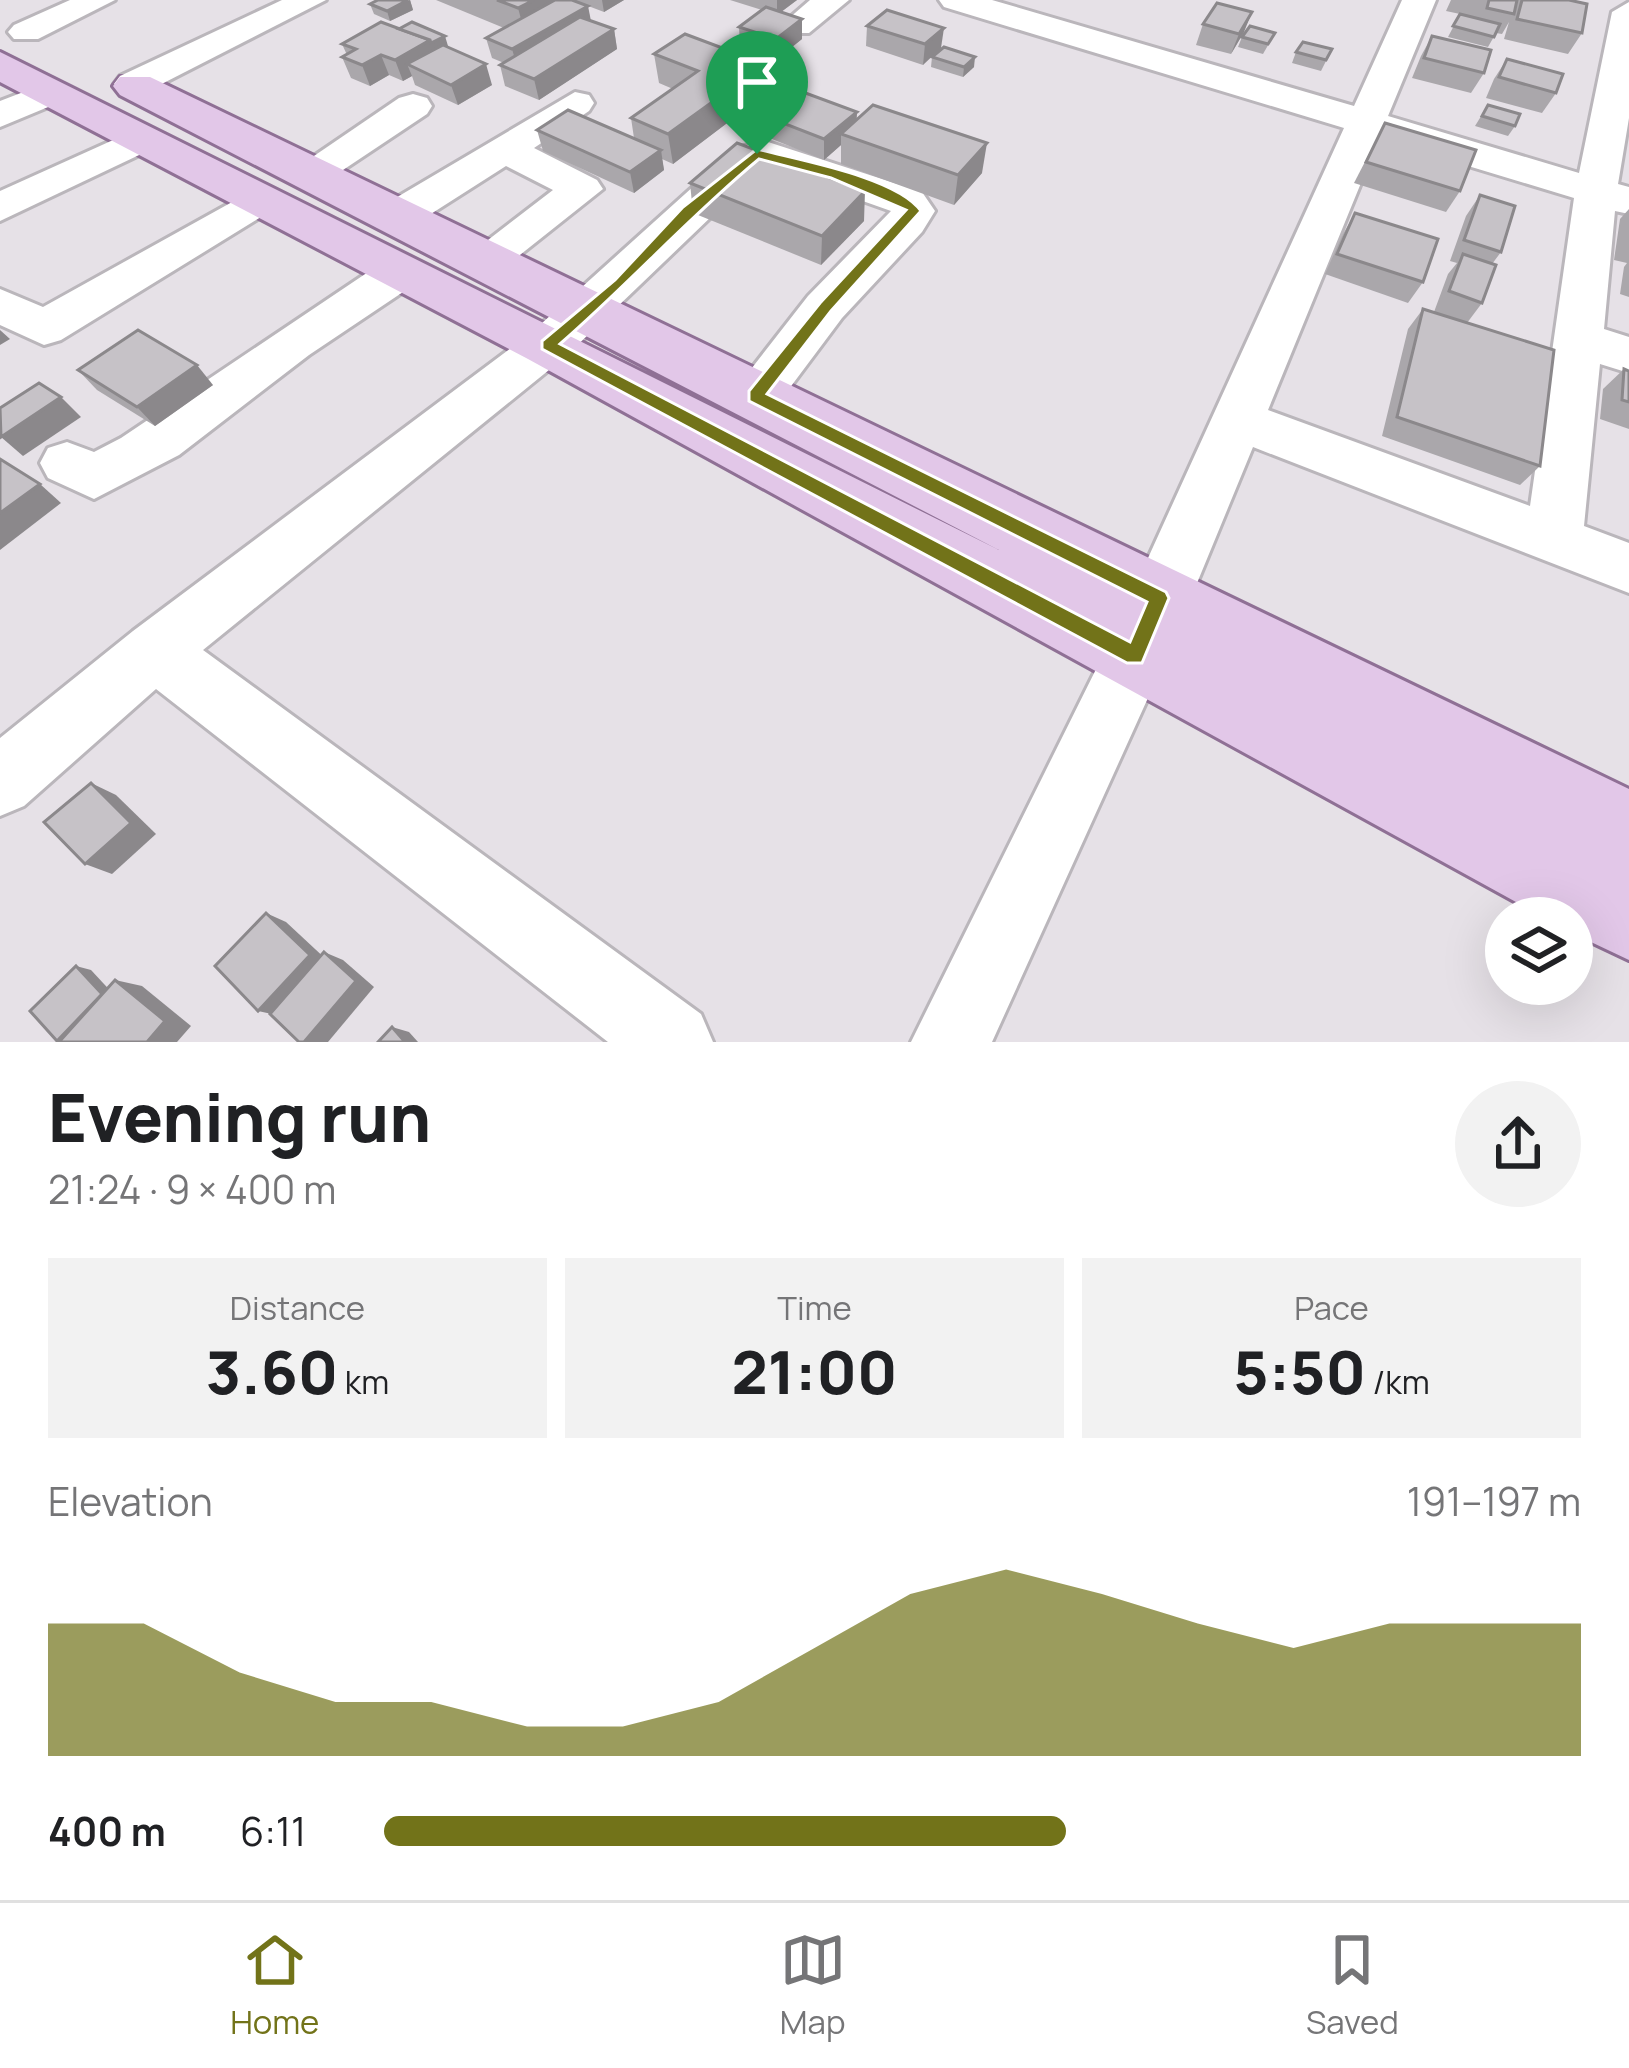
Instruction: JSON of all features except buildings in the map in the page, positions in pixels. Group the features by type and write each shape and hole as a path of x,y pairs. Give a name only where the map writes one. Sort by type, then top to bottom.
{"main road":[{"path":"16,64 137,112 1147,627 1629,832"},
{"path":"398,245 485,260 568,329 756,396 1629,917"}],"street":[{"path":"16,64 98,0"},
{"path":"0,208 308,0"},
{"path":"797,26 832,0"},
{"path":"956,0 992,27 1612,196"},
{"path":"951,1042 1147,627 1419,0"},
{"path":"1554,540 1578,339 1612,196 1627,34"},
{"path":"67,463 94,477 147,452 206,413 505,149 575,103"},
{"path":"0,305 44,328 413,106"},
{"path":"485,260 582,189 505,149"},
{"path":"0,782 154,651 568,329 688,210 757,154 907,201 914,211 907,222 825,307 756,396"},
{"path":"1578,339 1629,355"},
{"path":"1239,420 1629,568"},
{"path":"154,651 673,1042"}],"route":[{"path":"757,154 836,175 907,201 914,211 825,307 756,396 1159,598 1135,656 548,345 620,284 688,210 757,154"}]}
